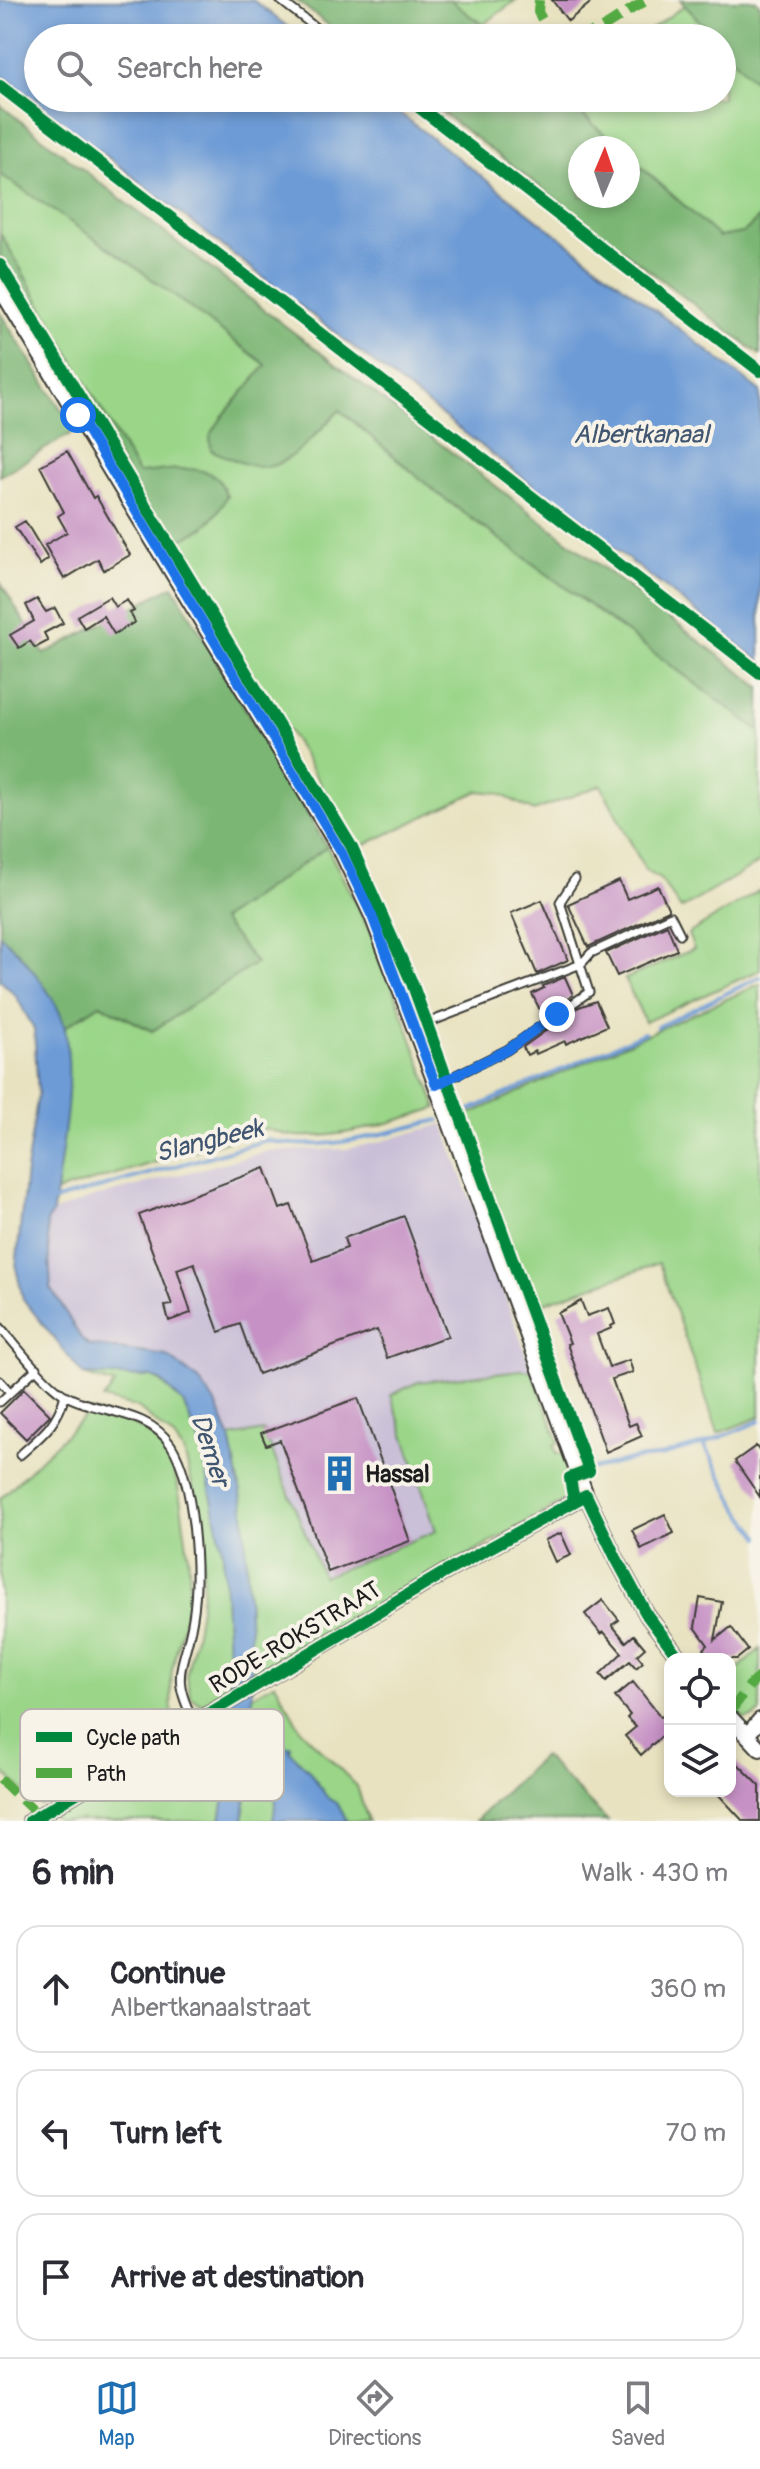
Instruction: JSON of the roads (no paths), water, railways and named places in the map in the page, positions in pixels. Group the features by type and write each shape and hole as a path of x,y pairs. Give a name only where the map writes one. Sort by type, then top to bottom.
{"street":[{"path":"0,288 342,853 372,916 586,1495 647,1615 676,1653"},
{"name":"RODE-ROKSTRAAT","path":"218,1709 442,1574 586,1495"},
{"path":"747,1735 760,1720"},
{"path":"736,1723 760,1749"},
{"name":"RODE-ROKSTRAAT","path":"30,1821 64,1801"}],"lane":[{"path":"280,0 311,24"},
{"path":"0,86 24,105"},
{"path":"34,112 760,673"},
{"path":"425,112 760,371"},
{"path":"436,1085 507,1050 589,992 560,902 575,879"},
{"path":"414,1028 581,964 591,953 671,916 680,934"},
{"path":"0,1327 56,1389 80,1403 132,1417 151,1427 170,1444 181,1469 194,1535 197,1586 193,1621 179,1682 187,1709"},
{"path":"0,1402 37,1368"},
{"path":"0,1381 10,1392"},
{"path":"20,1455 51,1427 60,1413 65,1395"}],"water":[{"name":"Albertkanaal","path":"0,0 253,0 284,24 24,24 24,93 0,74"},
{"name":"Albertkanaal","path":"49,112 398,112 760,391 760,661"},
{"name":"Demer","path":"0,935 39,978 56,1005 65,1029 68,1052 66,1121 53,1212 47,1221 51,1288 81,1338 89,1345 167,1356 199,1380 217,1406 230,1437 244,1509 252,1709 228,1709 230,1693 223,1553 201,1445 183,1403 161,1381 152,1377 83,1375 23,1299 16,1268 38,1094 34,1029 16,996 0,980"},
{"path":"291,1746 290,1751 327,1797 337,1803 347,1821 273,1821 276,1801 284,1801 284,1747"},
{"path":"223,1801 245,1801 243,1821 220,1821"}],"waterway":[{"name":"Slangbeek","path":"657,1027 760,977"},
{"name":"Slangbeek","path":"463,1113 644,1033"},
{"name":"Slangbeek","path":"53,1201 267,1140 288,1144 332,1143 439,1120"},
{"path":"593,1469 704,1444 760,1421"},
{"path":"704,1444 738,1508 760,1537"}],"place":[{"name":"Hassal","path":"339,1474"}]}
